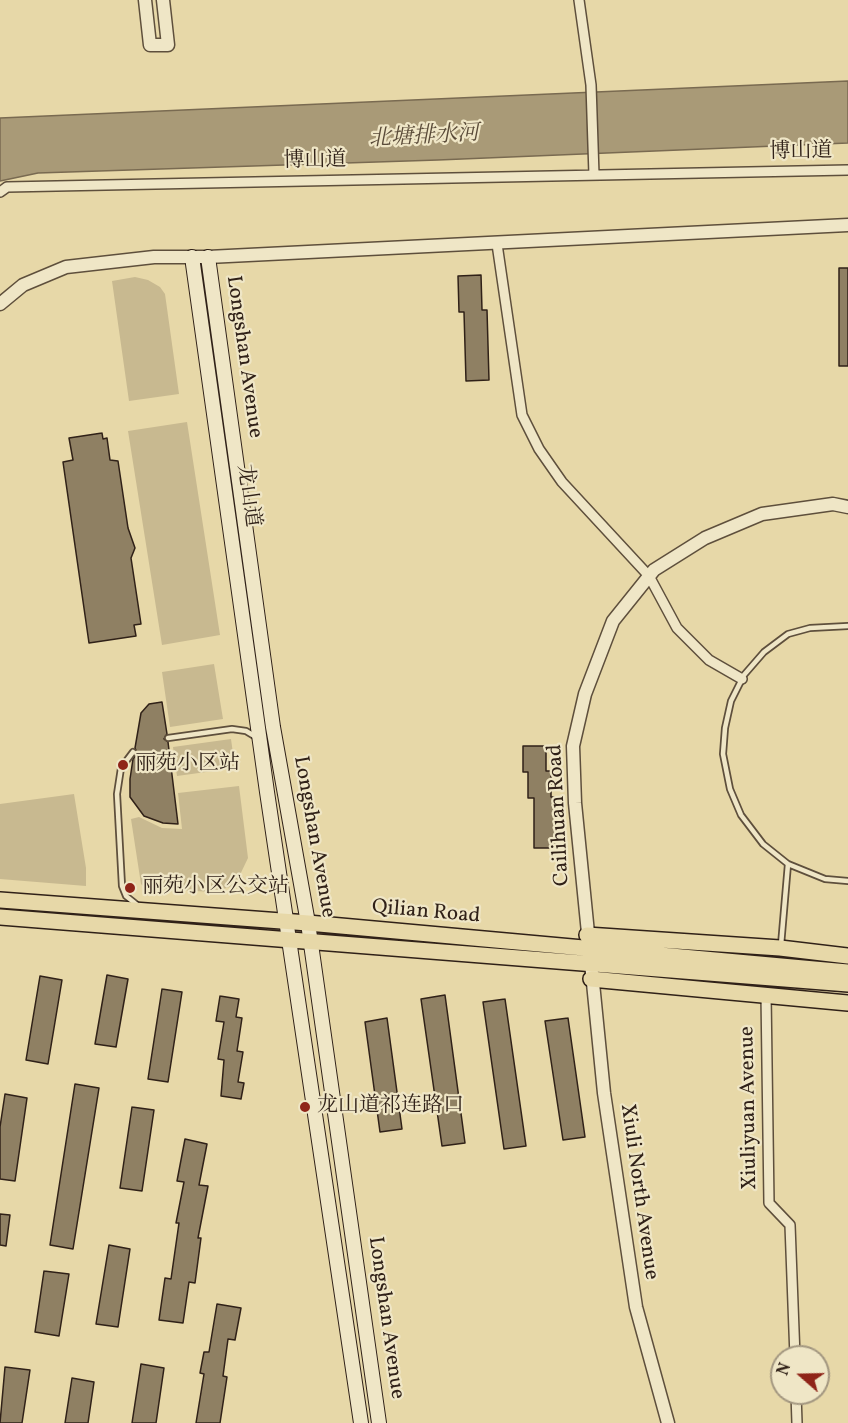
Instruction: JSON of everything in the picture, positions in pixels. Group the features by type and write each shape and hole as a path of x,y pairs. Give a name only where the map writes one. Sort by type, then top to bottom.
{"main road":[{"name":"龙山道","path":"192,257 260,741"},
{"name":"Longshan Avenue","path":"208,257 273,727 308,923 379,1423"},
{"name":"Longshan Avenue","path":"260,741 361,1423"},
{"name":"Qilian Road","path":"0,900 286,921 848,972"},
{"name":"Qilian Road","path":"0,917 310,941 589,949 848,984"},
{"path":"589,949 780,948 848,956"},
{"path":"591,979 848,1003"}],"street":[{"path":"145,0 150,45 168,45 163,0"},
{"path":"579,0 591,85 594,175"},
{"name":"博山道","path":"0,192 7,187 848,170"},
{"path":"0,304 23,285 66,267 154,257 208,257 497,244 848,225"},
{"path":"497,244 522,415 539,448 562,482 649,576 677,628 691,644 709,660 742,679"},
{"name":"Cailihuan Road","path":"589,949 575,803 573,746 585,694 613,621 654,570 705,538 762,514 833,504 848,507"},
{"name":"Xiuli North Avenue","path":"589,949 604,1092 636,1307 668,1423"},
{"name":"Xiuliyuan Avenue","path":"766,994 769,1203 790,1225 795,1345"},
{"path":"796,1405 797,1423"}],"lane":[{"path":"848,626 810,628 788,634 764,652 742,679 731,701 725,728 723,754 730,789 746,822 763,844 788,864 825,879 848,881"},
{"path":"168,738 240,729 260,741"},
{"path":"133,752 122,768 117,794 122,886 129,899 150,912"},
{"path":"780,948 788,864"}],"shaded area":[{"path":"135,277 148,280 160,287 165,294 179,394 129,401 112,281"},
{"path":"187,422 220,635 162,645 128,431"},
{"path":"214,664 223,719 170,727 162,672"},
{"path":"231,739 235,768 177,776 173,747"},
{"path":"239,786 248,858 237,881 230,887 212,892 145,888 141,884 131,819 139,817 162,828 182,829 178,793"},
{"path":"74,794 86,868 86,886 0,879 0,804"}],"water":[{"name":"北塘排水河","path":"848,81 848,143 438,160 38,173 0,181 0,118"}],"building":[{"path":"839,268 848,268 848,366 839,366"},
{"path":"481,275 482,310 487,310 489,380 466,381 464,312 459,312 458,276"},
{"path":"102,433 103,439 107,438 110,460 118,461 128,528 135,548 131,558 141,624 134,625 136,636 89,643 63,462 73,460 69,438"},
{"path":"162,702 167,734 164,739 168,742 178,824 163,823 144,816 130,797 130,779 133,759 137,753 135,748 141,713 149,704"},
{"path":"523,746 546,746 546,771 551,771 551,797 557,797 557,848 534,848 534,798 528,798 528,772 523,772"},
{"path":"107,975 128,979 116,1047 95,1044"},
{"path":"40,976 62,980 48,1064 26,1060"},
{"path":"162,989 182,992 168,1082 148,1079"},
{"path":"445,995 465,1143 442,1146 421,999"},
{"path":"220,996 239,999 236,1017 242,1018 237,1051 243,1052 238,1082 244,1083 241,1099 221,1096 224,1060 218,1059 224,1022 216,1021"},
{"path":"505,999 526,1146 504,1149 483,1002"},
{"path":"387,1018 402,1129 380,1132 365,1022"},
{"path":"568,1018 585,1137 563,1140 545,1021"},
{"path":"75,1084 99,1088 73,1249 50,1245"},
{"path":"5,1094 27,1098 15,1181 0,1179 0,1127"},
{"path":"132,1107 154,1110 142,1191 120,1188"},
{"path":"185,1139 207,1144 199,1185 208,1186 198,1238 201,1238 195,1283 189,1282 183,1323 159,1320 165,1278 171,1279 179,1223 176,1223 184,1182 177,1181"},
{"path":"0,1214 10,1215 6,1246 0,1245"},
{"path":"109,1245 130,1249 118,1327 96,1324"},
{"path":"44,1271 69,1274 59,1336 35,1332"},
{"path":"217,1304 241,1308 235,1340 228,1339 223,1376 227,1377 220,1423 196,1423 204,1374 200,1373 204,1352 209,1352"},
{"path":"141,1364 164,1368 156,1423 132,1423"},
{"path":"5,1367 30,1370 22,1423 0,1423"},
{"path":"72,1378 94,1382 88,1423 65,1423"}],"place":[{"name":"丽苑小区站","path":"123,765"},
{"name":"丽苑小区公交站","path":"130,888"},
{"name":"龙山道祁连路口","path":"305,1107"}]}
